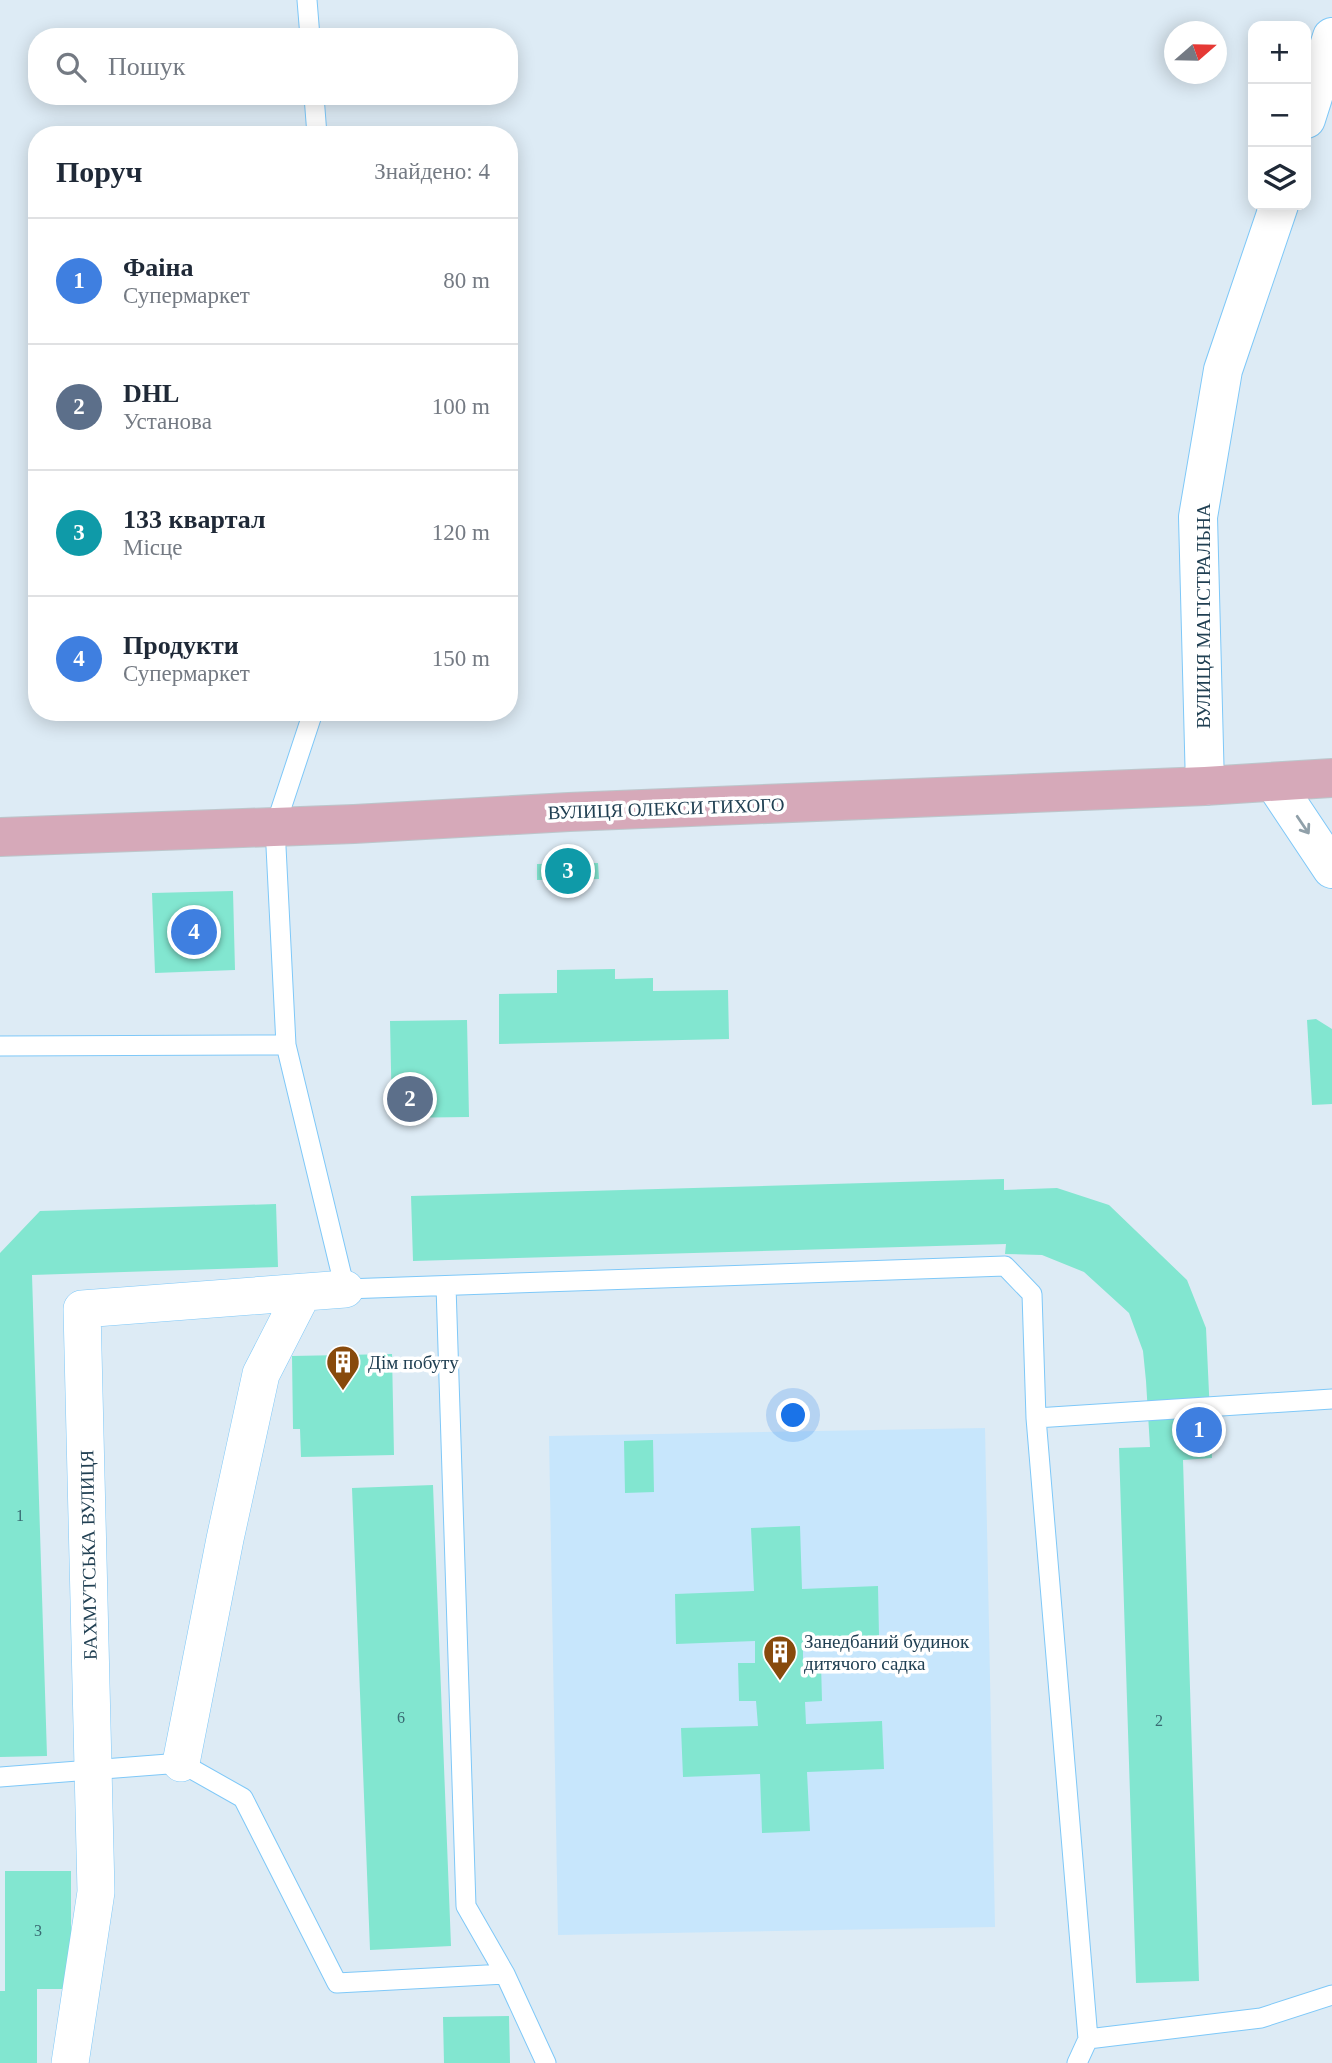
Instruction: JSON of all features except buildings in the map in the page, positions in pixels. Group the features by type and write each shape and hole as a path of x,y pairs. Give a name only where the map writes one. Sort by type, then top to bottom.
{"main road":[{"name":"ВУЛИЦЯ ОЛЕКСИ ТИХОГО","path":"0,837 1205,786 1332,778"}],"street":[{"path":"1311,103 1332,37"},
{"name":"ВУЛИЦЯ МАГІСТРАЛЬНА","path":"1205,786 1198,517 1223,370 1277,210"},
{"path":"1274,782 1332,869"},
{"name":"БАХМУТСЬКА ВУЛИЦЯ","path":"69,2063 96,1892 82,1309 345,1289"},
{"path":"181,1763 261,1374 303,1292"}],"lane":[{"path":"307,0 309,28"},
{"path":"315,105 316,126"},
{"path":"310,721 275,827 286,1045 345,1289 1005,1266 1032,1294 1036,1418 1088,2039 1077,2063"},
{"path":"0,1046 286,1045"},
{"path":"446,1286 466,1906 505,1975 546,2063"},
{"path":"1036,1418 1332,1399"},
{"path":"0,1777 181,1763 243,1798 337,1983 505,1975"},
{"path":"1088,2039 1261,2018 1332,1995"}],"shaded area":[{"path":"985,1428 995,1927 558,1935 549,1436"}],"place":[{"name":"133 квартал","path":"568,871"},
{"name":"Продукти","path":"194,932"},
{"name":"DHL","path":"410,1099"},
{"name":"Дім побуту","path":"343,1392"},
{"name":"Фаіна","path":"1199,1430"},
{"name":"Занедбаний будинок дитячого садка","path":"780,1682"}]}
